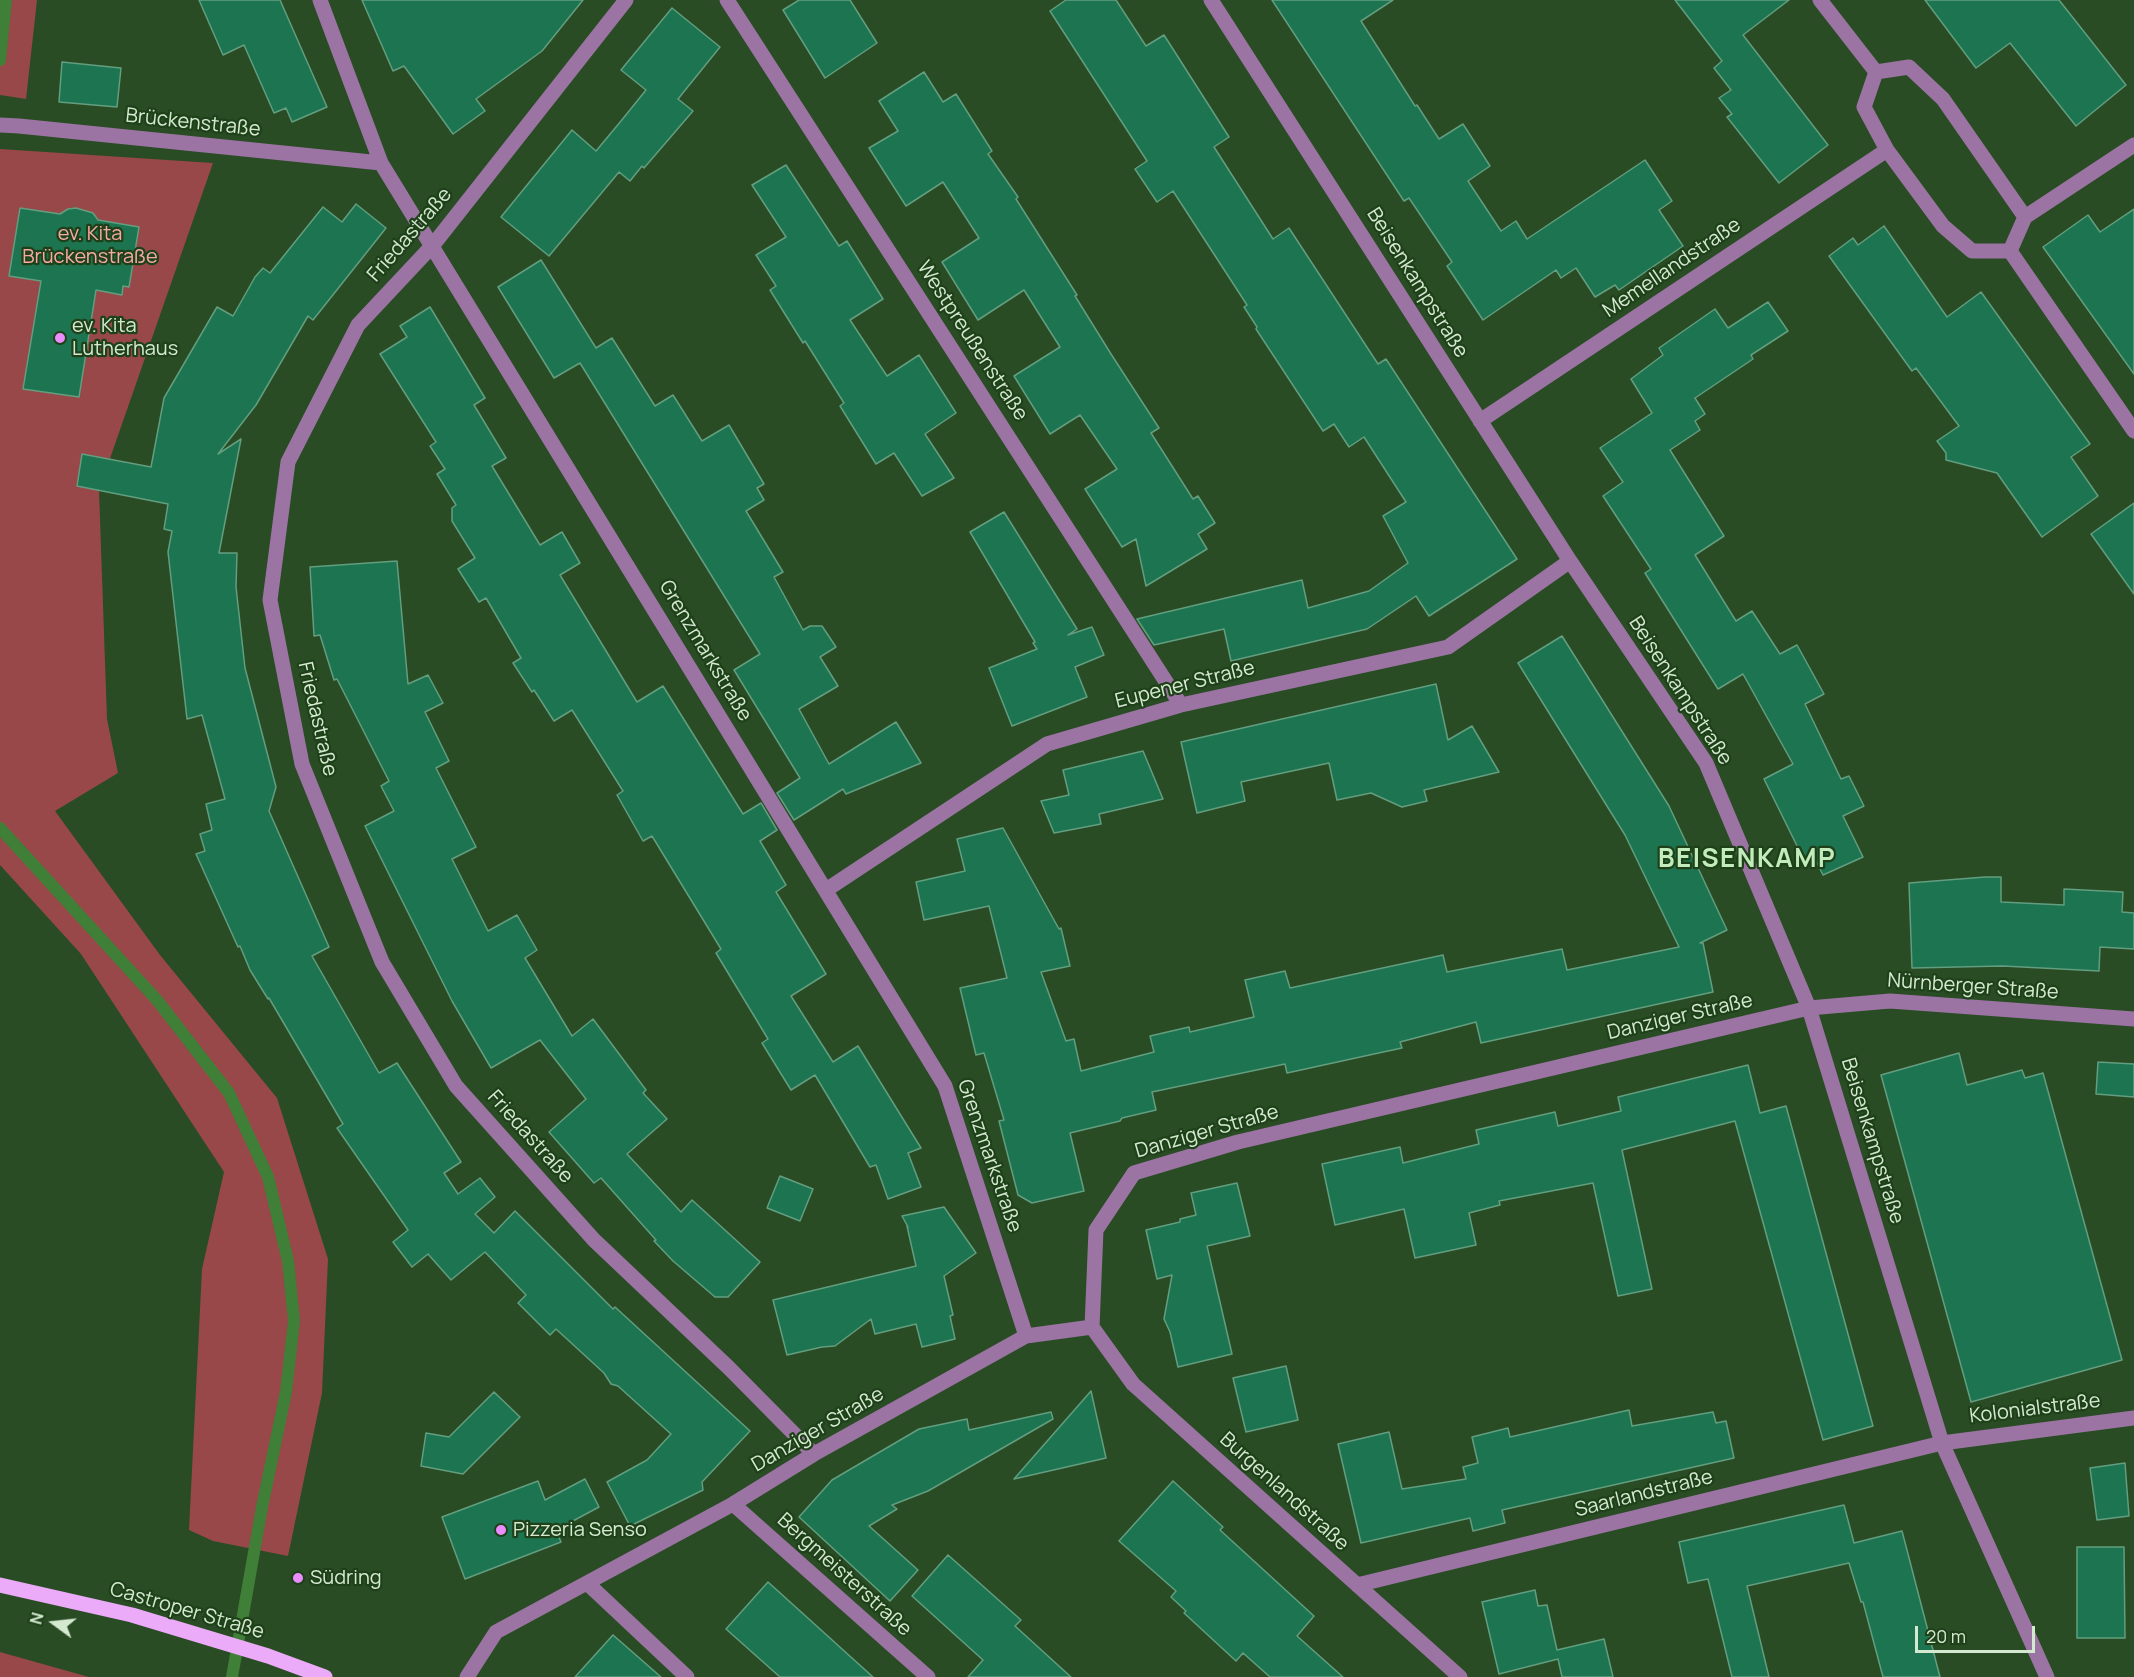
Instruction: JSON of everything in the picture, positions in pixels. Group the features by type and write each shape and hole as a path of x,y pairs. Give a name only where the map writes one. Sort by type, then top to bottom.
{"main road":[{"name":"Castroper Straße","path":"0,1585 132,1614 268,1656 325,1677"}],"street":[{"name":"Grenzmarkstraße","path":"320,0 381,163 945,1086 1026,1336"},
{"name":"Friedastraße","path":"626,0 433,245 358,325 288,462 270,600 302,764 382,962 456,1086 594,1240 729,1368 814,1454"},
{"name":"Westpreußenstraße","path":"727,0 1181,705"},
{"name":"Beisenkampstraße","path":"1211,0 1570,561 1706,763 1809,1008 1942,1443 2047,1677"},
{"path":"1820,0 1876,72"},
{"path":"1876,72 1909,67 1943,99 2025,217"},
{"path":"1876,72 1864,106 1887,150 1943,226 1972,251 2010,251"},
{"name":"Brückenstraße","path":"0,126 19,126 381,163"},
{"path":"2010,251 2025,217 2134,145"},
{"name":"Memellandstraße","path":"1480,421 1887,150"},
{"path":"2010,251 2134,431"},
{"name":"Eupener Straße","path":"826,890 1047,744 1181,705 1449,647 1570,561"},
{"name":"Nürnberger Straße","path":"1809,1008 1890,1001 2134,1019"},
{"name":"Danziger Straße","path":"467,1677 496,1632 733,1504 814,1454 1026,1336 1092,1327 1096,1230 1134,1173 1238,1142 1809,1008"},
{"name":"Burgenlandstraße","path":"1092,1327 1133,1384 1460,1677"},
{"name":"Kolonialstraße","path":"1942,1443 2134,1418"},
{"name":"Saarlandstraße","path":"1357,1585 1942,1443"},
{"name":"Bergmeisterstraße","path":"733,1504 928,1677"},
{"path":"587,1583 687,1677"}],"green space":[{"path":"0,0 37,0 26,99 0,95"},
{"name":"ev. Kita Brückenstraße","path":"0,149 213,163 99,490 107,719 118,773 55,811 160,955 277,1098 328,1259 322,1393 288,1556 213,1541 189,1530 202,1269 224,1172 81,954 0,865"},
{"path":"0,1652 89,1677 0,1677"}],"building":[{"path":"199,0 280,0 327,107 292,122 286,108 274,113 244,45 223,55"},
{"path":"362,0 583,0 542,51 476,99 485,111 453,134 404,66 393,71"},
{"path":"799,0 850,0 877,43 825,78 783,10"},
{"path":"1066,0 1116,0 1146,46 1164,35 1229,137 1214,147 1273,239 1289,228 1378,364 1386,359 1517,559 1429,616 1416,596 1367,629 1231,661 1224,629 1154,645 1137,619 1302,580 1308,608 1369,591 1408,563 1383,516 1406,502 1364,437 1349,447 1334,424 1323,431 1256,329 1257,327 1244,307 1247,305 1173,191 1157,202 1135,169 1147,161 1050,11"},
{"path":"1272,0 1393,0 1361,21 1415,106 1417,105 1439,139 1463,124 1490,166 1468,181 1501,231 1516,221 1527,239 1645,160 1672,201 1659,210 1683,246 1619,290 1615,285 1595,297 1576,268 1561,278 1556,270 1483,320 1447,266 1452,262 1409,198 1404,201"},
{"path":"1675,0 1789,0 1743,35 1828,145 1779,183 1727,117 1732,114 1719,98 1731,90 1714,68 1722,61"},
{"path":"1925,0 2059,0 2126,85 2076,126 2010,43 1976,68"},
{"path":"672,8 720,47 678,99 693,111 630,181 619,172 549,256 501,217 572,130 596,151 621,121 646,90 621,70"},
{"path":"62,62 121,68 117,107 59,102"},
{"path":"924,72 943,102 956,94 992,151 988,154 1018,197 1016,199 1077,295 1075,296 1159,428 1151,433 1193,499 1198,496 1215,523 1198,534 1207,549 1146,586 1136,539 1122,547 1085,489 1117,469 1080,415 1050,434 1014,376 1060,347 1024,290 978,320 942,262 979,238 943,182 906,206 869,148 898,131 879,101"},
{"path":"786,165 839,246 847,241 883,299 850,320 887,376 919,355 956,413 925,434 954,478 922,496 894,453 876,464 840,406 844,403 770,290 776,286 756,255 786,237 752,185"},
{"path":"356,204 386,228 313,320 308,316 256,405 218,454 241,439 219,553 237,553 236,587 245,668 276,787 269,811 329,947 312,956 379,1073 397,1063 461,1162 444,1173 458,1194 480,1178 495,1197 475,1214 494,1233 515,1211 613,1309 615,1307 750,1431 702,1482 703,1490 630,1526 607,1482 647,1460 671,1434 618,1386 611,1384 604,1373 556,1329 550,1335 518,1303 526,1295 485,1252 451,1280 428,1254 412,1267 393,1242 408,1230 337,1128 343,1124 250,970 196,854 205,851 200,834 212,830 206,804 225,799 202,715 187,719 168,552 172,531 164,529 168,504 77,486 82,454 151,467 164,398 217,307 233,316 255,277 263,268 270,273 323,207 342,222"},
{"name":"ev. Kita Lutherhaus","path":"20,208 60,214 68,209 76,208 93,213 98,220 139,227 129,287 123,286 122,295 96,290 79,397 23,389 41,281 9,276"},
{"path":"2134,209 2134,374 2043,247 2088,215 2100,232"},
{"path":"1884,226 1947,317 1981,292 2090,444 2071,457 2098,496 2042,537 1997,473 1946,460 1946,453 1937,441 1959,426 1916,368 1912,371 1829,256 1853,238 1858,245"},
{"path":"541,260 596,348 612,338 655,406 673,395 702,441 729,425 764,484 757,488 764,500 746,511 783,572 774,577 803,630 810,626 822,626 836,647 820,657 838,686 799,709 829,764 896,722 921,763 846,794 843,789 794,820 777,793 800,778 734,670 760,654 580,363 554,378 498,287"},
{"path":"1768,302 1788,331 1751,355 1753,359 1695,398 1705,414 1695,421 1700,430 1670,450 1724,536 1695,555 1736,621 1752,611 1780,654 1797,645 1824,694 1805,704 1841,779 1849,776 1864,806 1843,816 1863,857 1823,875 1813,855 1804,860 1764,779 1793,764 1743,674 1718,689 1645,573 1651,569 1603,496 1623,482 1600,448 1652,413 1631,379 1663,355 1659,348 1715,309 1728,328"},
{"path":"430,307 485,398 474,405 506,458 492,466 540,545 562,532 580,563 560,575 637,702 663,686 743,814 761,803 777,830 760,841 786,885 776,892 826,974 791,996 833,1062 858,1046 921,1148 908,1153 921,1187 888,1199 876,1165 870,1167 815,1075 791,1090 762,1043 768,1039 716,953 721,949 652,836 643,841 617,795 623,791 572,710 554,721 513,663 521,658 486,598 479,602 458,569 475,558 452,521 452,508 456,505 437,474 445,469 430,446 436,442 380,354 407,337 400,326"},
{"path":"2134,503 2134,594 2091,534"},
{"path":"1004,512 1077,629 1068,635 1092,627 1104,655 1075,667 1087,697 1012,726 989,668 1037,649 970,532"},
{"path":"397,561 408,684 428,675 443,703 425,712 449,761 436,768 476,847 452,859 488,931 517,915 537,950 525,958 572,1036 593,1019 646,1090 643,1093 667,1119 627,1154 681,1212 692,1200 760,1262 728,1297 715,1297 673,1261 601,1178 594,1183 549,1132 586,1099 540,1040 491,1068 452,1001 365,826 394,811 381,786 389,781 337,679 334,680 320,635 314,636 310,567"},
{"path":"1562,636 1669,806 1727,930 1700,943 1703,943 1713,992 1481,1043 1476,1022 1400,1042 1402,1048 1287,1073 1285,1064 1152,1092 1156,1110 1070,1133 1084,1191 1032,1203 1018,1195 999,1121 1004,1120 984,1053 976,1055 960,988 1007,978 989,906 924,920 916,882 965,871 957,839 1003,828 1059,929 1061,928 1070,966 1041,972 1066,1041 1074,1039 1081,1071 1154,1052 1150,1036 1189,1027 1190,1032 1254,1017 1245,980 1285,971 1290,988 1443,955 1447,972 1562,949 1567,970 1679,947 1625,835 1518,663"},
{"path":"1436,684 1448,740 1472,726 1499,772 1424,790 1427,801 1402,807 1371,793 1337,800 1329,763 1241,782 1245,801 1197,813 1181,742"},
{"path":"1143,751 1163,799 1099,814 1101,824 1054,833 1041,801 1069,795 1063,770"},
{"path":"2001,877 2001,902 2064,905 2064,889 2123,892 2122,912 2134,913 2134,949 2100,947 2099,971 2003,966 1912,968 1909,883"},
{"path":"1959,1053 1967,1085 2022,1070 2025,1078 2043,1073 2122,1360 1971,1402 1881,1075"},
{"path":"2098,1062 2134,1064 2134,1097 2096,1094"},
{"path":"1748,1065 1760,1113 1786,1106 1873,1426 1823,1440 1735,1121 1622,1150 1652,1289 1618,1296 1593,1183 1499,1201 1500,1205 1469,1213 1476,1245 1415,1258 1404,1209 1335,1225 1322,1164 1400,1147 1403,1163 1479,1144 1476,1130 1555,1112 1558,1126 1621,1111 1618,1097"},
{"path":"780,1176 813,1189 800,1221 767,1208"},
{"path":"1237,1183 1250,1236 1207,1246 1232,1354 1178,1367 1170,1332 1164,1319 1172,1275 1157,1279 1146,1230 1180,1222 1180,1219 1196,1215 1191,1193"},
{"path":"944,1207 976,1253 944,1276 953,1315 950,1316 955,1339 922,1347 916,1324 875,1334 871,1319 835,1346 787,1355 773,1300 916,1266 908,1227 902,1216"},
{"path":"1286,1366 1298,1420 1246,1432 1233,1378"},
{"path":"1091,1391 1106,1458 1014,1479"},
{"path":"494,1392 520,1417 463,1474 421,1466 426,1433 449,1437"},
{"path":"1629,1410 1632,1426 1713,1412 1716,1423 1726,1421 1734,1458 1502,1510 1505,1523 1473,1531 1470,1518 1361,1543 1338,1444 1389,1432 1402,1489 1466,1479 1463,1467 1478,1463 1472,1437 1508,1428 1510,1437"},
{"path":"1051,1412 1053,1419 928,1491 892,1505 897,1509 869,1526 918,1570 890,1601 799,1517 832,1480 919,1429 967,1419 969,1430"},
{"path":"2125,1463 2129,1516 2097,1520 2090,1468"},
{"name":"Pizzeria Senso","path":"585,1479 599,1507 556,1530 561,1542 465,1579 442,1517 538,1481 545,1500"},
{"path":"1173,1481 1223,1527 1220,1530 1314,1616 1297,1636 1343,1677 1270,1677 1243,1653 1236,1661 1184,1613 1186,1611 1171,1597 1176,1591 1119,1541"},
{"path":"1844,1505 1854,1543 1902,1531 1940,1677 1883,1677 1863,1602 1861,1602 1849,1563 1747,1586 1769,1677 1732,1677 1708,1579 1688,1583 1679,1542"},
{"path":"2077,1547 2124,1547 2125,1638 2077,1638"},
{"path":"948,1555 1021,1620 1015,1626 1071,1677 968,1677 983,1660 912,1596"},
{"path":"768,1582 873,1677 780,1677 726,1629"},
{"path":"1535,1590 1538,1606 1547,1605 1557,1650 1604,1639 1613,1677 1562,1677 1558,1659 1499,1674 1482,1602"},
{"path":"613,1635 661,1677 575,1677"}],"waterway":[{"path":"0,60 6,0"},
{"path":"0,828 157,1000 229,1093 268,1177 288,1261 294,1321 286,1392 262,1507 232,1677"}],"place":[{"name":"ev. Kita Lutherhaus","path":"60,338"},
{"name":"Pizzeria Senso","path":"501,1530"},
{"name":"Südring","path":"298,1578"}],"district":[{"name":"BEISENKAMP","path":"1747,860"}]}
